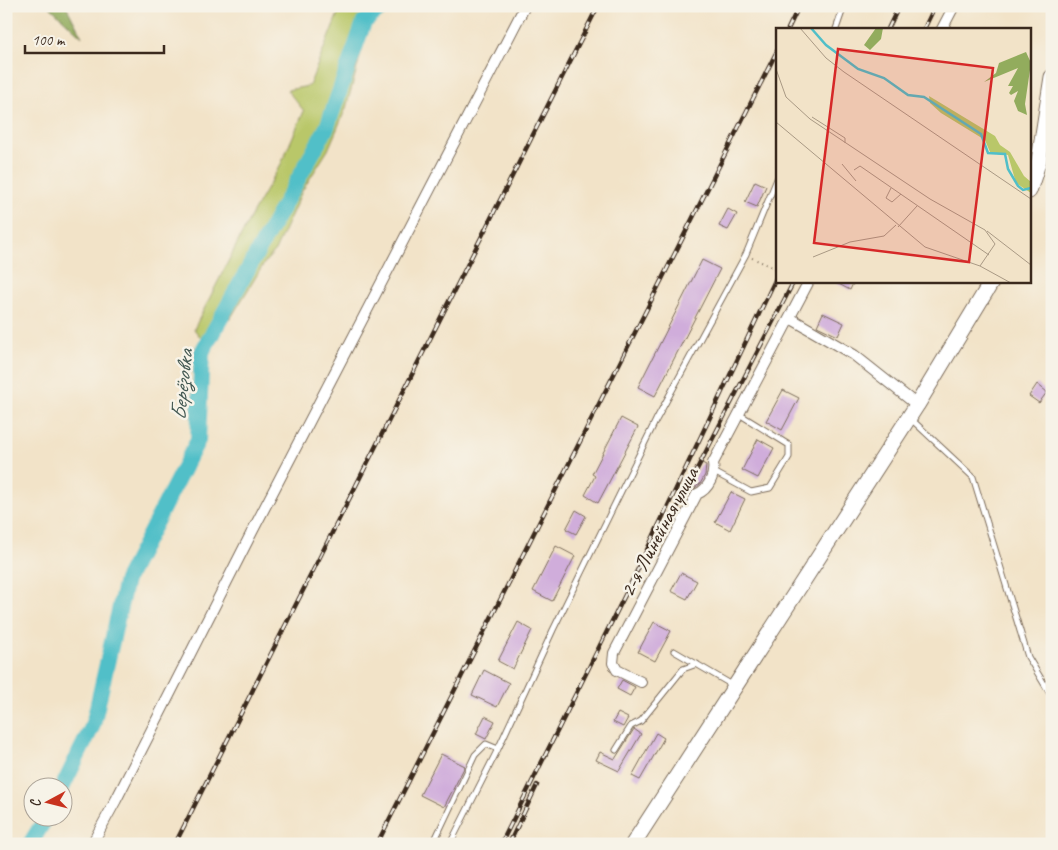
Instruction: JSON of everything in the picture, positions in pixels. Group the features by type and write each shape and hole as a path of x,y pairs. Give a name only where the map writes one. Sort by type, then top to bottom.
{"street":[{"path":"92,844 525,6"},
{"path":"943,28 954,6"},
{"path":"1030,188 1039,160 1052,77"},
{"name":"2-я Линейная улица","path":"641,682 617,670 613,663 614,653 697,494 703,492 714,472 713,463 808,282"},
{"path":"633,844 913,411 991,282"},
{"path":"790,318 854,355 913,411"}],"lane":[{"path":"836,28 844,6"},
{"path":"450,844 498,749 553,630 656,420 746,254 776,181"},
{"path":"913,411 973,478 1028,657 1052,697"},
{"path":"714,472 751,492 770,488 789,457 790,445 739,414"},
{"path":"674,651 734,686"},
{"path":"616,750 631,726 641,721 683,669 697,664"},
{"path":"433,844 474,754 486,744 498,749"}],"path":[{"path":"746,254 776,269"}],"green space":[{"path":"49,6 66,6 82,37"},
{"path":"341,6 382,6 368,27 346,108 328,150 302,191 275,251 265,262 230,319 201,338 194,329 252,214 281,164 304,111 287,90 309,86"}],"building":[{"path":"755,181 766,186 757,207 745,202"},
{"path":"728,209 737,214 728,230 719,226"},
{"path":"702,260 720,269 655,396 638,387"},
{"path":"835,282 854,282 850,290"},
{"path":"823,313 844,323 838,336 817,326"},
{"path":"1037,384 1047,392 1039,403 1029,396"},
{"path":"783,390 799,398 782,430 766,421"},
{"path":"621,418 638,427 598,503 585,495 595,476 592,474"},
{"path":"758,439 774,448 758,478 742,470"},
{"path":"702,463 706,465 705,475 700,484 694,488 690,486"},
{"path":"731,492 745,499 730,530 715,522"},
{"path":"576,510 586,516 576,534 566,529"},
{"path":"556,546 575,556 552,601 533,591"},
{"path":"681,573 697,581 687,599 671,591"},
{"path":"518,622 532,630 513,669 498,661"},
{"path":"654,622 671,631 655,661 638,652"},
{"path":"484,670 509,683 497,707 472,695"},
{"path":"622,680 635,687 630,696 617,689"},
{"path":"618,713 628,718 623,727 613,722"},
{"path":"485,716 495,721 486,739 476,734"},
{"path":"634,729 641,734 619,771 596,760 600,752 615,759"},
{"path":"656,733 664,738 640,780 632,776"},
{"path":"441,754 465,766 444,807 420,795"}],"waterway":[{"name":"Берёзовка","path":"67,778 93,725 126,580 198,440 202,352 327,127 364,22 384,6"},
{"name":"Берёзовка","path":"30,844 40,828"}],"railway":[{"path":"175,844 598,6"},
{"path":"788,28 799,6"},
{"path":"888,28 899,6"},
{"path":"924,28 935,6"},
{"path":"377,844 776,53"},
{"path":"501,844 637,571 776,278"},
{"path":"664,533 793,282"},
{"path":"509,844 537,785"}]}
